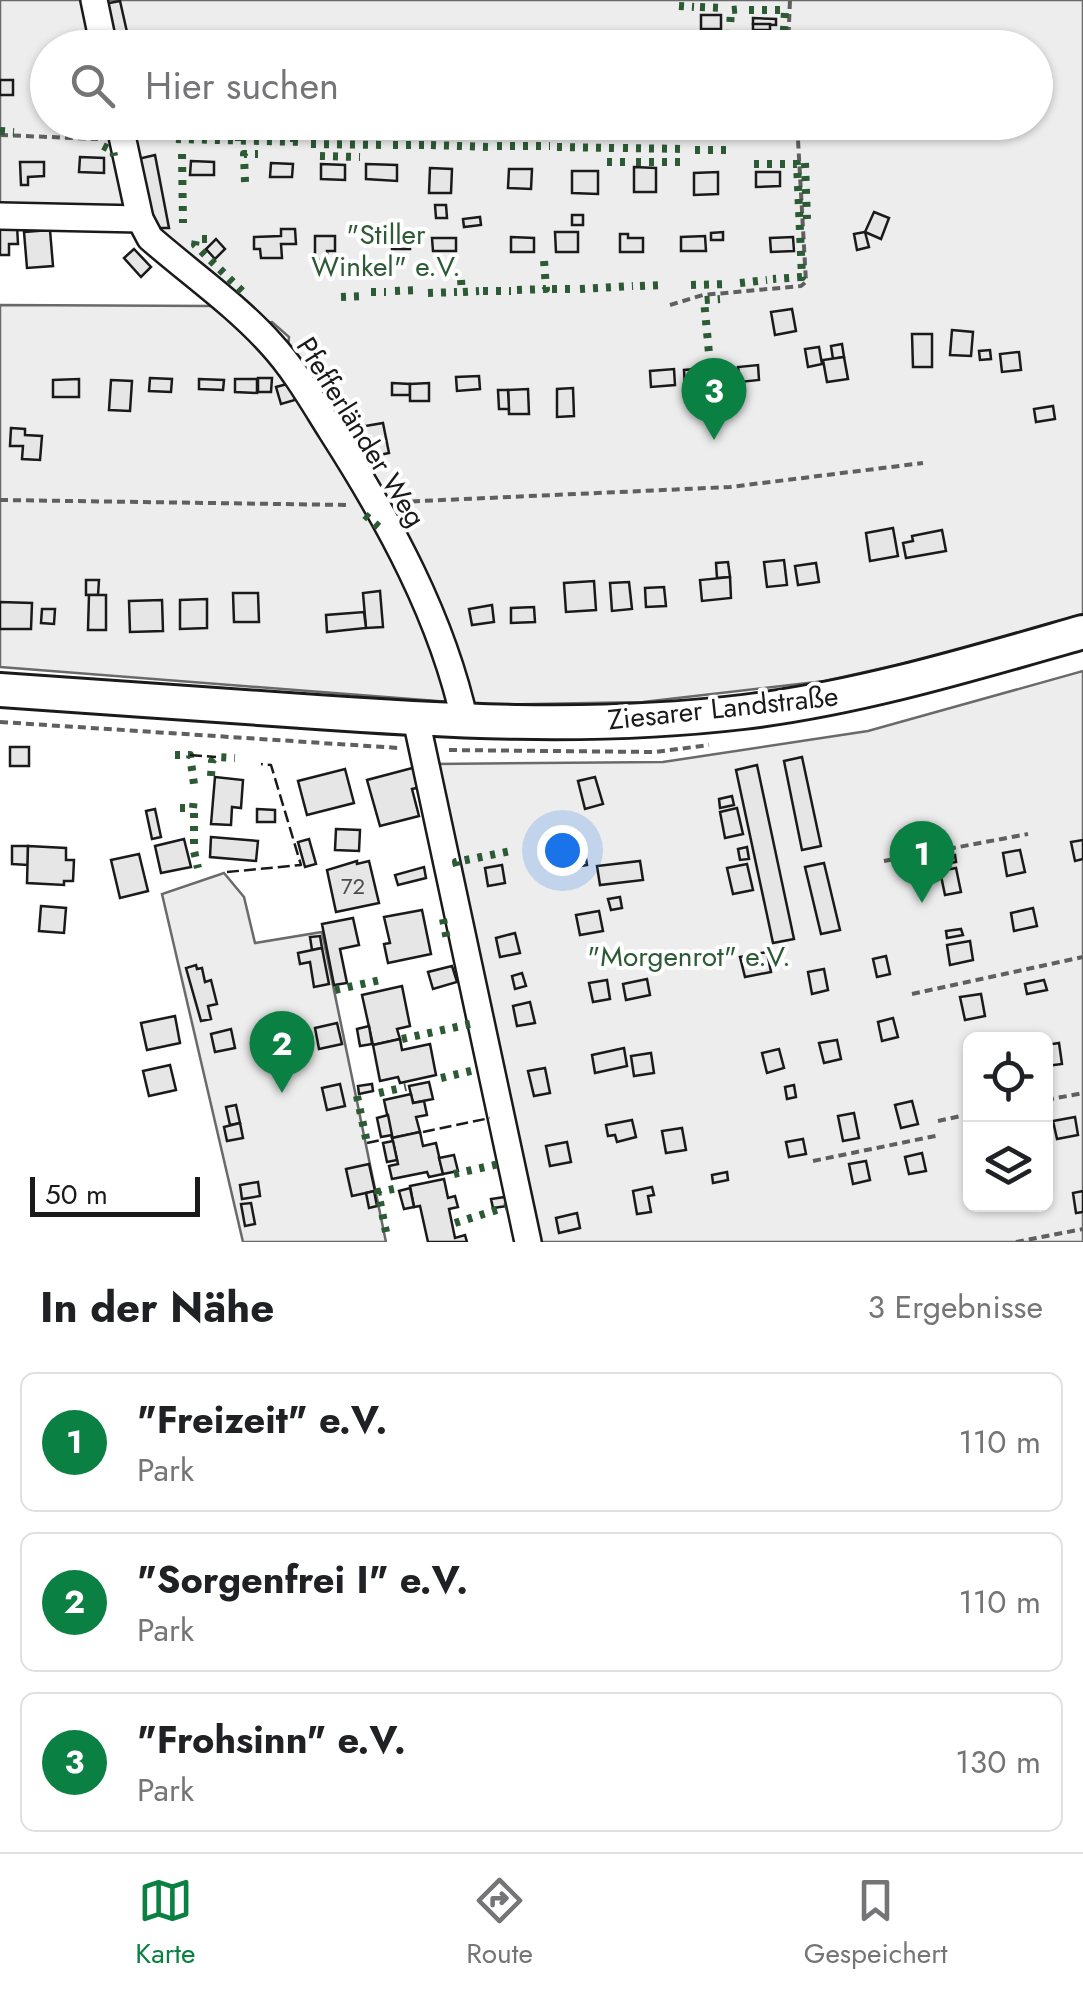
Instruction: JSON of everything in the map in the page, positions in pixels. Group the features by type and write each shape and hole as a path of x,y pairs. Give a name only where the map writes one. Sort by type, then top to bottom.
{"main road":[{"name":"Ziesarer Landstraße","path":"0,690 466,722 592,722 745,712 849,694 1083,632"}],"street":[{"path":"94,0 100,30"},
{"name":"Pfefferländer Weg","path":"118,140 140,219 150,238 269,342 296,374 379,505 439,633 466,722"},
{"path":"0,216 140,219"},
{"path":"416,719 528,1242"}],"path":[{"path":"789,30 790,0"},
{"path":"0,135 30,134"},
{"path":"670,305 703,296 801,286 806,282 799,140"},
{"path":"398,502 730,487 923,463"},
{"path":"0,500 365,506"},
{"path":"884,861 1028,834"},
{"path":"912,994 1083,957"},
{"path":"1053,1099 1083,1093"},
{"path":"938,1121 963,1116"},
{"path":"812,1161 940,1136"},
{"path":"1016,1242 1083,1228"}],"shaded area":[{"path":"0,0 84,0 90,30 30,30 30,140 113,140 129,212 0,209"},
{"path":"103,0 1083,0 1083,614 945,654 825,681 643,702 475,705 453,640 390,514 400,508 397,498 382,498 288,346 289,337 272,322 265,323 153,228 133,140 1053,140 1053,30 109,30"},
{"path":"0,305 213,306 289,377 366,497 365,512 381,528 431,640 450,702 0,667"},
{"path":"1083,671 1083,1242 536,1242 433,764 663,762 868,731"},
{"path":"224,873 244,897 255,943 322,932 386,1242 243,1242 162,894"}],"building":[{"path":"120,1 127,30 110,30 104,4"},
{"path":"701,15 721,15 721,29 701,29"},
{"path":"753,18 776,19 776,25 753,24"},
{"path":"753,24 770,24 770,30 753,30"},
{"path":"0,80 13,80 13,95 0,95"},
{"path":"155,155 169,228 153,228 138,159"},
{"path":"80,157 104,158 104,173 79,172"},
{"path":"191,161 214,162 214,175 190,175"},
{"path":"20,162 44,162 44,176 28,177 28,185 21,185"},
{"path":"271,163 293,164 292,177 270,177"},
{"path":"321,164 345,165 345,180 321,179"},
{"path":"366,164 397,165 397,181 366,179"},
{"path":"634,167 656,168 656,192 634,192"},
{"path":"430,168 452,169 451,193 429,193"},
{"path":"509,169 532,169 531,189 508,188"},
{"path":"572,171 598,171 598,194 572,193"},
{"path":"718,172 718,194 694,195 694,173"},
{"path":"756,172 780,172 780,186 756,187"},
{"path":"435,205 446,205 447,218 436,218"},
{"path":"874,212 889,218 881,239 865,232"},
{"path":"572,215 583,215 583,225 572,225"},
{"path":"480,217 481,225 464,227 463,219"},
{"path":"0,225 17,225 18,244 9,244 9,255 0,255"},
{"path":"281,229 295,229 296,244 281,244 282,258 261,258 260,249 254,249 254,237 281,236"},
{"path":"50,230 53,266 27,268 24,232"},
{"path":"555,232 578,232 578,252 556,252"},
{"path":"723,232 723,240 711,240 711,233"},
{"path":"865,232 869,247 857,250 854,234"},
{"path":"620,234 643,238 643,252 620,252"},
{"path":"315,236 335,236 335,251 327,251 328,260 315,260"},
{"path":"705,236 706,251 681,251 681,237"},
{"path":"392,237 410,237 410,249 392,249"},
{"path":"511,237 534,238 534,252 511,252"},
{"path":"793,237 794,251 771,252 770,238"},
{"path":"432,238 456,238 456,251 433,251"},
{"path":"216,239 225,249 215,259 206,249"},
{"path":"134,249 151,267 141,277 124,258"},
{"path":"792,309 796,331 775,335 771,312"},
{"path":"952,330 973,332 971,356 950,355"},
{"path":"912,334 932,334 932,367 913,367"},
{"path":"842,344 844,357 833,359 831,346"},
{"path":"819,347 822,364 808,367 805,349"},
{"path":"990,350 991,359 980,360 979,351"},
{"path":"1019,352 1021,370 1002,372 1000,354"},
{"path":"844,357 848,379 827,382 823,360"},
{"path":"758,365 759,380 740,382 738,367"},
{"path":"707,368 709,387 685,388 684,370"},
{"path":"674,369 675,385 651,387 650,371"},
{"path":"479,376 480,389 457,391 456,377"},
{"path":"150,378 172,379 171,392 149,391"},
{"path":"258,378 272,378 271,392 258,392"},
{"path":"79,379 79,397 53,397 53,380"},
{"path":"199,379 224,380 223,390 199,389"},
{"path":"235,379 257,379 257,393 235,392"},
{"path":"111,380 132,381 130,411 109,410"},
{"path":"291,383 295,400 281,404 276,387"},
{"path":"392,383 410,384 410,395 392,395"},
{"path":"429,383 429,401 410,401 410,384"},
{"path":"573,388 574,416 557,417 557,389"},
{"path":"528,389 529,414 509,414 508,390"},
{"path":"498,390 508,390 509,409 499,409"},
{"path":"1053,406 1055,419 1036,422 1034,409"},
{"path":"383,423 389,453 359,459 348,429"},
{"path":"11,428 25,429 25,435 42,436 40,460 22,459 23,446 10,446"},
{"path":"893,528 898,556 870,561 866,533"},
{"path":"942,530 946,551 906,558 903,543 913,541 912,536"},
{"path":"784,560 787,585 767,587 764,562"},
{"path":"728,562 730,577 717,578 716,563"},
{"path":"816,563 819,582 798,585 795,566"},
{"path":"730,577 731,598 702,601 700,580"},
{"path":"86,580 99,580 98,595 86,595"},
{"path":"594,581 596,610 566,612 564,583"},
{"path":"629,582 632,609 612,611 610,583"},
{"path":"664,587 666,606 646,607 645,588"},
{"path":"380,591 383,627 366,628 363,593"},
{"path":"233,593 258,593 259,622 234,622"},
{"path":"89,595 106,595 106,630 88,630"},
{"path":"207,599 207,628 180,629 180,600"},
{"path":"162,600 163,631 130,632 129,601"},
{"path":"0,602 32,603 31,629 0,629"},
{"path":"492,605 494,622 472,625 469,609"},
{"path":"534,607 535,622 511,623 511,608"},
{"path":"42,609 55,609 54,624 41,623"},
{"path":"364,612 366,628 327,632 326,615"},
{"path":"10,747 29,747 29,766 10,766"},
{"path":"802,757 821,846 802,850 784,761"},
{"path":"757,765 794,939 773,943 736,770"},
{"path":"416,767 421,787 412,789 419,816 380,826 367,780"},
{"path":"345,769 354,803 307,815 298,781"},
{"path":"215,777 243,780 241,808 232,807 231,825 211,824"},
{"path":"595,777 603,804 585,809 578,781"},
{"path":"732,796 734,805 720,808 719,799"},
{"path":"737,808 743,834 725,838 720,812"},
{"path":"155,809 161,837 152,839 146,811"},
{"path":"257,809 275,810 275,822 257,822"},
{"path":"336,829 360,830 359,851 335,850"},
{"path":"211,837 258,841 256,861 210,857"},
{"path":"184,839 191,867 161,873 155,846"},
{"path":"309,839 316,864 305,867 298,842"},
{"path":"1083,840 1083,859 1075,861 1071,842"},
{"path":"12,846 28,846 28,865 12,864"},
{"path":"28,846 66,848 66,860 74,860 73,881 64,881 64,885 27,883"},
{"path":"584,846 587,865 559,870 556,852"},
{"path":"747,847 749,859 740,860 738,849"},
{"path":"1020,850 1025,872 1007,876 1003,853"},
{"path":"139,854 148,891 120,898 111,860"},
{"path":"955,855 956,862 940,865 939,858"},
{"path":"369,861 379,903 336,912 327,870"},
{"path":"640,861 643,880 600,885 597,866"},
{"path":"824,863 840,930 821,934 805,867"},
{"path":"747,864 753,890 733,894 727,868"},
{"path":"502,865 505,883 488,886 485,868"},
{"path":"424,867 426,878 398,885 395,875"},
{"path":"956,868 961,892 945,895 940,871"},
{"path":"620,897 622,908 611,910 608,899"},
{"path":"41,906 66,908 64,933 39,931"},
{"path":"1033,908 1037,926 1014,931 1011,913"},
{"path":"422,910 431,954 388,963 384,944 390,943 384,917"},
{"path":"599,911 603,931 580,935 576,915"},
{"path":"353,918 359,945 340,949 347,983 334,985 322,924"},
{"path":"961,929 963,935 947,938 946,931"},
{"path":"515,933 520,953 500,957 496,938"},
{"path":"320,936 322,948 312,950 310,937"},
{"path":"970,941 973,960 950,965 947,945"},
{"path":"322,948 329,984 314,987 310,962 300,964 298,953"},
{"path":"767,952 771,972 745,977 740,957"},
{"path":"886,956 890,974 877,977 873,959"},
{"path":"196,965 197,969 202,968 205,982 211,980 217,1004 208,1006 211,1019 201,1021 186,968"},
{"path":"452,966 457,982 433,989 428,972"},
{"path":"824,969 828,990 812,994 808,972"},
{"path":"522,973 526,986 515,989 512,976"},
{"path":"647,979 650,995 626,1000 623,984"},
{"path":"607,980 610,999 593,1002 589,983"},
{"path":"1044,980 1047,990 1027,994 1025,984"},
{"path":"402,986 410,1026 397,1029 400,1039 373,1045 362,995"},
{"path":"981,994 985,1016 965,1020 960,997"},
{"path":"530,1002 535,1023 517,1026 513,1006"},
{"path":"175,1016 180,1043 147,1050 141,1023"},
{"path":"893,1018 898,1037 882,1041 878,1022"},
{"path":"337,1023 342,1044 319,1049 315,1028"},
{"path":"369,1026 372,1044 360,1046 357,1029"},
{"path":"231,1029 235,1048 215,1052 211,1034"},
{"path":"400,1039 402,1050 430,1044 436,1075 400,1083 398,1077 380,1081 373,1045"},
{"path":"837,1040 841,1059 824,1063 819,1043"},
{"path":"1059,1043 1062,1064 1053,1065 1053,1044"},
{"path":"624,1048 627,1066 595,1073 592,1055"},
{"path":"779,1049 784,1068 767,1073 762,1053"},
{"path":"651,1053 654,1073 634,1076 631,1056"},
{"path":"170,1065 176,1090 149,1096 143,1071"},
{"path":"545,1068 550,1093 534,1096 528,1071"},
{"path":"429,1082 433,1099 413,1103 409,1086"},
{"path":"340,1084 345,1106 327,1110 322,1088"},
{"path":"372,1084 373,1091 359,1094 358,1086"},
{"path":"794,1085 796,1097 787,1099 785,1087"},
{"path":"411,1094 413,1103 424,1101 427,1115 416,1117 420,1132 392,1138 384,1100"},
{"path":"912,1101 918,1124 901,1128 895,1105"},
{"path":"236,1105 240,1123 230,1125 226,1107"},
{"path":"854,1113 859,1138 843,1141 838,1116"},
{"path":"388,1115 392,1135 381,1137 377,1118"},
{"path":"1075,1117 1078,1135 1057,1139 1053,1121"},
{"path":"632,1120 636,1137 617,1142 615,1135 608,1136 606,1125"},
{"path":"240,1123 243,1138 227,1141 224,1127"},
{"path":"682,1128 686,1150 666,1153 662,1131"},
{"path":"420,1132 423,1146 436,1143 443,1174 429,1177 427,1172 392,1179 389,1166 398,1164 392,1138"},
{"path":"803,1139 806,1154 789,1157 786,1142"},
{"path":"393,1141 397,1160 387,1162 383,1143"},
{"path":"567,1142 571,1162 550,1166 546,1146"},
{"path":"922,1153 926,1171 909,1174 905,1157"},
{"path":"454,1155 458,1171 443,1174 439,1158"},
{"path":"866,1161 870,1180 853,1184 849,1164"},
{"path":"369,1164 375,1191 352,1196 346,1169"},
{"path":"727,1172 728,1180 713,1183 712,1175"},
{"path":"444,1179 448,1198 455,1196 458,1207 449,1209 455,1238 465,1235 467,1242 428,1242 420,1206 414,1207 410,1186"},
{"path":"258,1182 260,1196 242,1199 240,1185"},
{"path":"652,1187 654,1195 648,1196 651,1212 637,1214 633,1191"},
{"path":"410,1188 414,1207 404,1209 399,1191"},
{"path":"374,1191 377,1206 369,1208 366,1193"},
{"path":"1083,1191 1083,1212 1076,1213 1073,1193"},
{"path":"505,1197 507,1206 493,1208 491,1199"},
{"path":"251,1203 255,1224 245,1226 241,1204"},
{"path":"577,1213 580,1228 559,1233 556,1218"}],"hedge":[{"path":"679,6 694,7"},
{"path":"700,7 726,8"},
{"path":"730,30 731,10 742,9"},
{"path":"749,10 785,10 784,30"},
{"path":"0,131 14,132"},
{"path":"218,140 305,142"},
{"path":"311,144 387,145"},
{"path":"393,145 426,145"},
{"path":"431,145 489,147"},
{"path":"103,146 113,151 114,156"},
{"path":"497,146 550,146"},
{"path":"557,147 615,148"},
{"path":"623,148 688,149"},
{"path":"695,150 726,150"},
{"path":"182,154 183,223"},
{"path":"245,182 244,154 258,154"},
{"path":"320,156 360,157"},
{"path":"607,162 625,162"},
{"path":"636,162 682,162"},
{"path":"805,163 807,219"},
{"path":"754,164 797,164 802,277 773,279"},
{"path":"207,239 196,239 195,245 243,292 249,293"},
{"path":"517,290 546,289 544,260"},
{"path":"461,280 462,292 479,291"},
{"path":"740,283 767,280"},
{"path":"691,285 730,284"},
{"path":"640,286 662,285"},
{"path":"580,289 633,286"},
{"path":"552,289 573,289"},
{"path":"395,291 420,290"},
{"path":"483,291 511,291"},
{"path":"371,292 386,292"},
{"path":"428,293 457,292"},
{"path":"341,297 366,296"},
{"path":"710,364 704,300 720,299"},
{"path":"365,515 380,528"},
{"path":"175,755 190,755 194,784"},
{"path":"211,776 216,757 235,758"},
{"path":"180,808 193,808 194,798"},
{"path":"194,813 198,868"},
{"path":"457,866 456,862 511,851"},
{"path":"443,919 447,940"},
{"path":"335,990 385,979"},
{"path":"402,1039 470,1024"},
{"path":"441,1078 479,1069"},
{"path":"379,1093 406,1087"},
{"path":"357,1096 367,1143"},
{"path":"454,1174 499,1164"},
{"path":"386,1232 378,1192 398,1188"},
{"path":"455,1223 506,1207"}],"fence":[{"path":"190,755 216,757"},
{"path":"227,872 301,865 271,765 261,764"},
{"path":"423,1132 490,1118"},
{"path":"367,1143 381,1140"}],"place":[{"name":"\"Frohsinn\" e.V.","path":"714,440"},
{"name":"\"Freizeit\" e.V.","path":"922,903"},
{"name":"\"Sorgenfrei I\" e.V.","path":"282,1093"}],"park label":[{"name":"\"Stiller Winkel\" e.V.","path":"386,250"},
{"name":"\"Morgenrot\" e.V.","path":"689,956"}]}
